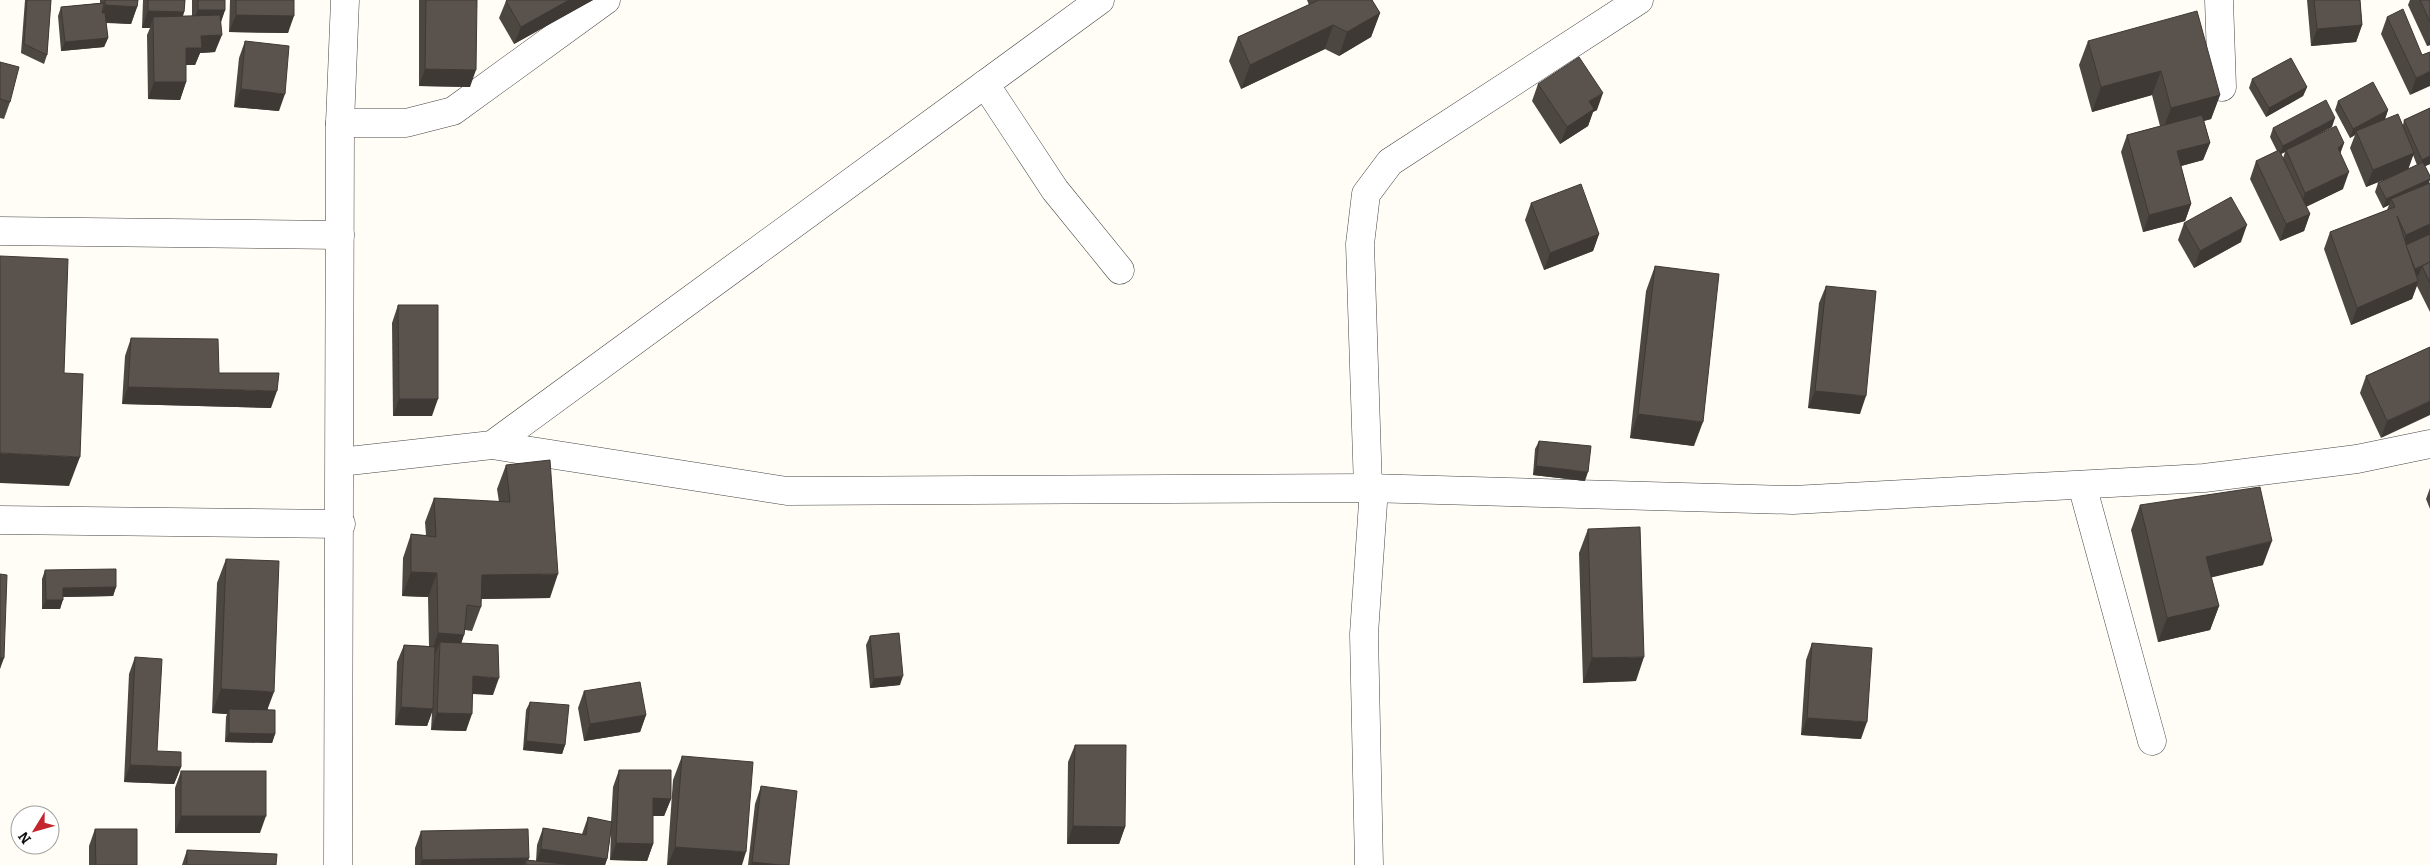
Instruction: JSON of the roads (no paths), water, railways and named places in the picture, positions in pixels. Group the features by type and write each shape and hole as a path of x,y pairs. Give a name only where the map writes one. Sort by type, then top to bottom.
{"street":[{"path":"338,865 341,524 340,123 345,0"},
{"path":"340,123 406,122 453,111 606,0"},
{"path":"492,445 1100,0"},
{"path":"1369,865 1364,634 1371,488 1360,244 1366,194 1390,162 1639,0"},
{"path":"2219,0 2222,88"},
{"path":"985,84 1055,190 1120,270"},
{"path":"0,232 340,235"},
{"path":"340,462 492,445 788,491 1371,488 1793,500 2204,478 2358,459 2430,444"},
{"path":"2082,484 2152,741"},
{"path":"0,520 341,524"}]}
